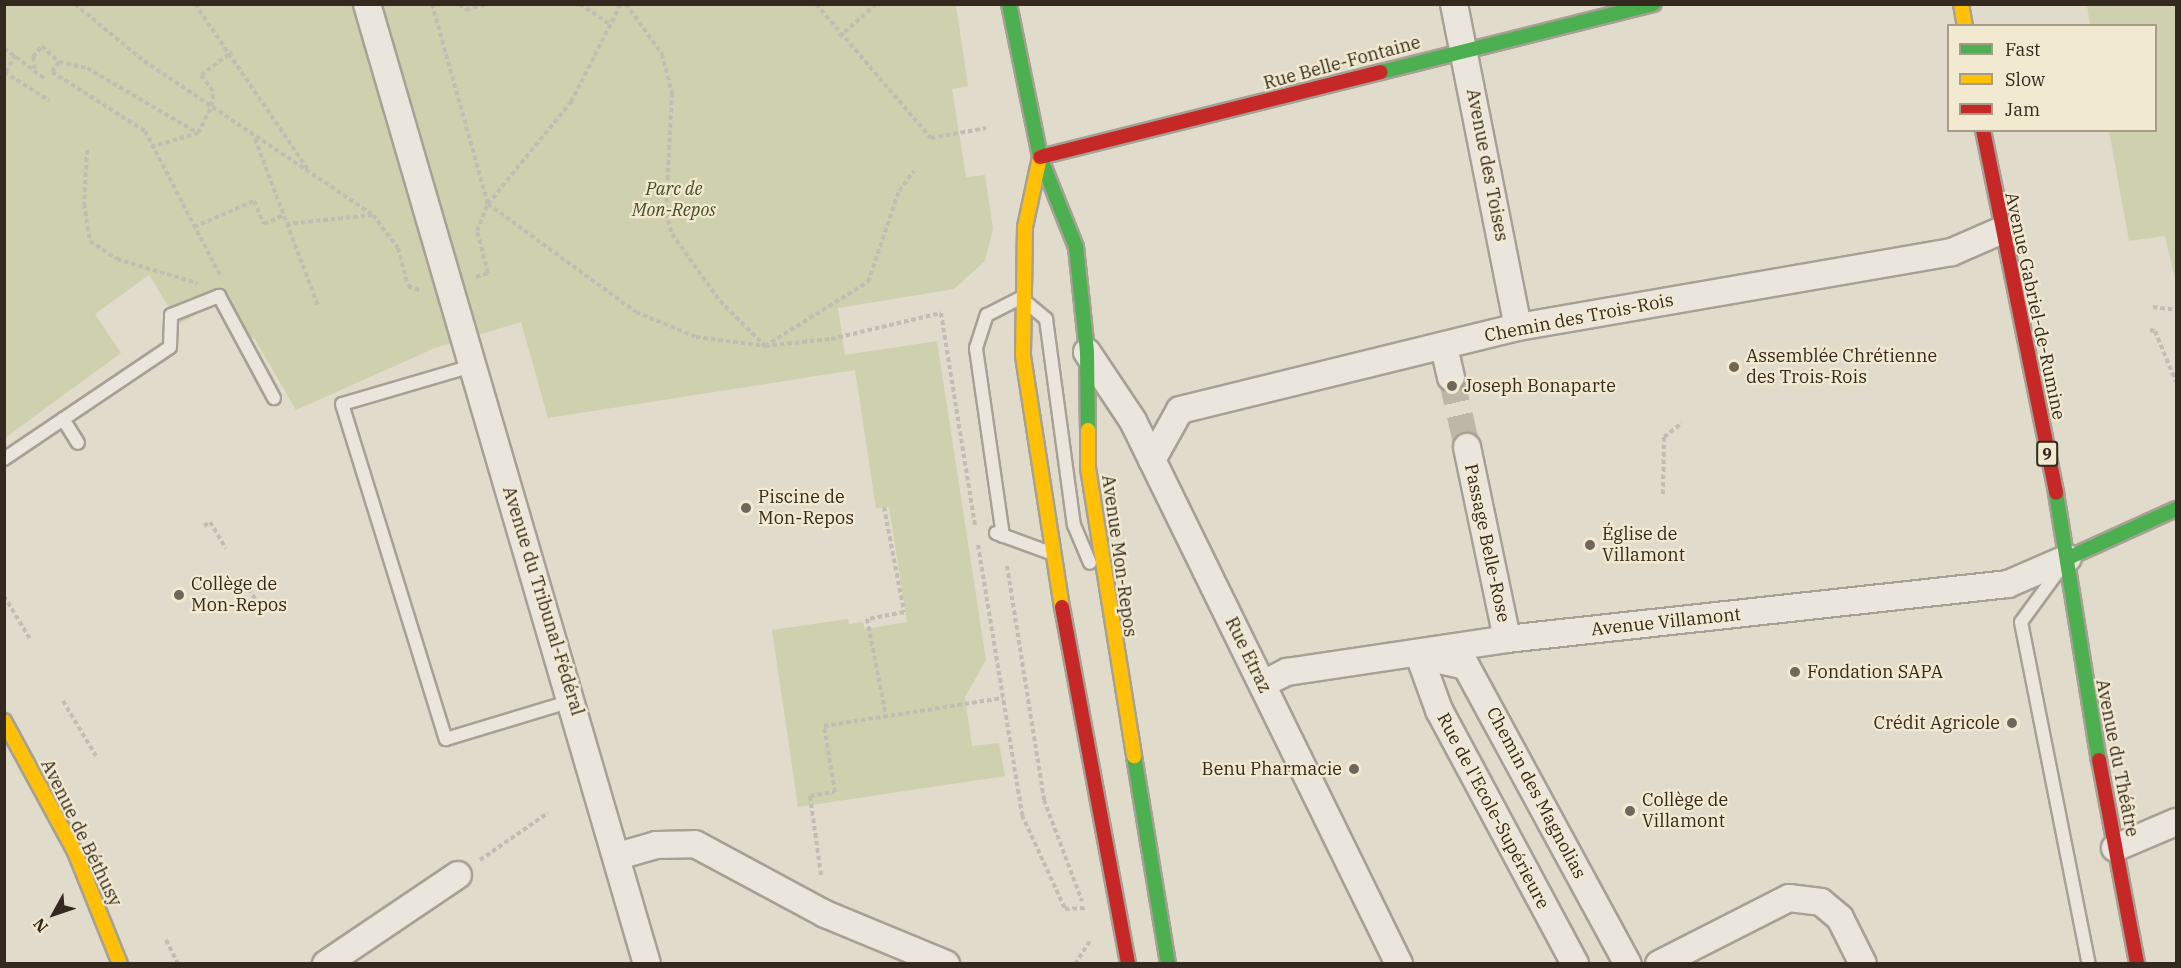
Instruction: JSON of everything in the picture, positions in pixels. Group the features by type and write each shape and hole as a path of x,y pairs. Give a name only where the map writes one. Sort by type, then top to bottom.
{"main road":[{"name":"Avenue Mon-Repos","path":"1009,4 1040,157 1073,229 1087,352 1088,468 1106,601 1168,963"},
{"name":"Rue Belle-Fontaine","path":"1040,157 1464,49 1654,4"},
{"path":"1961,4 1965,24"},
{"name":"Avenue Gabriel-de-Rumine","path":"1983,132 2000,231 2068,558"},
{"name":"Avenue Mon-Repos","path":"1040,157 1025,227 1021,298 1032,433 1128,963"},
{"path":"2068,558 2176,509"},
{"name":"Avenue du Théâtre","path":"2068,558 2074,630 2137,963"},
{"name":"Avenue de Béthusy","path":"4,721 75,852 120,963"}],"street":[{"name":"Avenue du Tribunal-Fédéral","path":"367,4 472,366 573,700 647,963"},
{"name":"Avenue des Toises","path":"1454,4 1518,327"},
{"name":"Chemin des Trois-Rois","path":"1152,460 1180,410 1518,327 1952,252 2000,231"},
{"path":"1444,347 1451,377"},
{"name":"Rue Etraz","path":"1087,352 1152,460 1399,963"},
{"name":"Passage Belle-Rose","path":"1467,447 1508,639"},
{"name":"Avenue Villamont","path":"1263,684 1287,672 1419,655 1508,639 2008,584 2068,558"},
{"name":"Rue de l'Ecole-Supérieure","path":"1419,655 1439,710 1575,963"},
{"name":"Chemin des Magnolias","path":"1419,655 1466,666 1628,963"},
{"path":"2115,848 2176,822"},
{"path":"618,856 656,845 695,843 825,914 946,963"},
{"path":"326,963 458,875"},
{"path":"1659,963 1788,898 1821,902 1840,918 1863,963"}],"lane":[{"path":"4,459 170,347 171,315 219,296 274,398"},
{"path":"1052,553 999,535 976,348 987,315 1021,298 1046,320 1074,525 1106,601"},
{"path":"472,366 342,404 446,739 573,700"},
{"path":"63,419 78,442"},
{"path":"2068,558 2021,622 2089,963"}],"path":[{"path":"75,4 144,61 255,138 373,215 398,248 408,286 426,292"},
{"path":"195,4 232,52 311,174"},
{"path":"459,4 466,10 487,4"},
{"path":"580,4 610,24"},
{"path":"473,278 488,273 477,231 488,204 571,102 621,4"},
{"path":"627,4 662,54 672,93 666,213 672,234 720,301 765,346"},
{"path":"816,4 839,37 931,138 986,128"},
{"path":"839,37 876,4"},
{"path":"434,5 488,204 636,312 696,337 765,346 831,339 941,313 1022,815 1065,909 1086,910 1044,800 1007,566"},
{"path":"35,69 33,57 42,46 59,62 87,68 198,133"},
{"path":"4,48 16,54 45,79"},
{"path":"151,147 198,133 212,106 213,91 201,75 232,52"},
{"path":"16,54 5,72 50,101"},
{"path":"59,62 52,72 145,131 151,147 229,292 219,296 184,275 117,259 90,241 84,204 87,150"},
{"path":"255,138 282,216 318,306"},
{"path":"765,346 868,282 899,191 914,171"},
{"path":"194,227 254,201 264,224 282,216"},
{"path":"286,224 336,215 364,220 373,215"},
{"path":"2154,307 2176,310"},
{"path":"2150,330 2155,331 2176,382"},
{"path":"1663,494 1665,437 1682,423"},
{"path":"884,507 904,612 867,619 886,716"},
{"path":"204,526 210,522 226,549"},
{"path":"244,582 261,609 255,613"},
{"path":"4,596 30,639"},
{"path":"821,875 810,796 835,792 824,726 1003,698"},
{"path":"63,700 96,756"},
{"path":"458,875 548,813"},
{"path":"1075,963 1092,935"},
{"path":"166,940 178,963"},
{"path":"199,963 205,963"}],"green space":[{"name":"Parc de Mon-Repos","path":"5,5 956,5 968,86 952,89 966,177 985,175 993,229 985,261 954,289 838,308 845,355 937,341 986,660 965,697 972,746 999,743 1005,776 798,807 772,630 848,619 849,624 863,622 865,629 907,622 889,507 876,508 855,370 548,418 521,322 435,348 296,410 254,338 240,346 214,304 179,324 149,275 95,314 121,353 5,438"},
{"path":"2087,5 2176,5 2176,283 2165,236 2129,241 2109,132 2157,132 2157,24 2090,24"}],"tunnel":[{"path":"1451,377 1467,447"}],"traffic: fast":[{"path":"1009,4 1040,157 1076,247 1087,352 1088,430"},
{"path":"1381,72 1654,4"},
{"path":"2056,493 2099,760"},
{"path":"2068,558 2176,509"},
{"path":"1134,756 1168,964"}],"traffic: slow":[{"path":"1961,4 1965,24"},
{"path":"1040,157 1025,227 1023,356 1062,607"},
{"path":"1088,430 1088,468 1134,756"},
{"path":"4,721 75,852 120,964"}],"traffic: jam":[{"path":"1040,157 1381,72"},
{"path":"1983,132 2056,493"},
{"path":"1062,607 1128,964"},
{"path":"2099,760 2137,964"}],"place":[{"name":"Assemblée Chrétienne des Trois-Rois","path":"1734,367"},
{"name":"Joseph Bonaparte","path":"1452,386"},
{"name":"Piscine de Mon-Repos","path":"746,508"},
{"name":"Église de Villamont","path":"1590,545"},
{"name":"Collège de Mon-Repos","path":"179,595"},
{"name":"Fondation SAPA","path":"1795,672"},
{"name":"Crédit Agricole","path":"2012,723"},
{"name":"Benu Pharmacie","path":"1354,769"},
{"name":"Collège de Villamont","path":"1630,811"}]}
